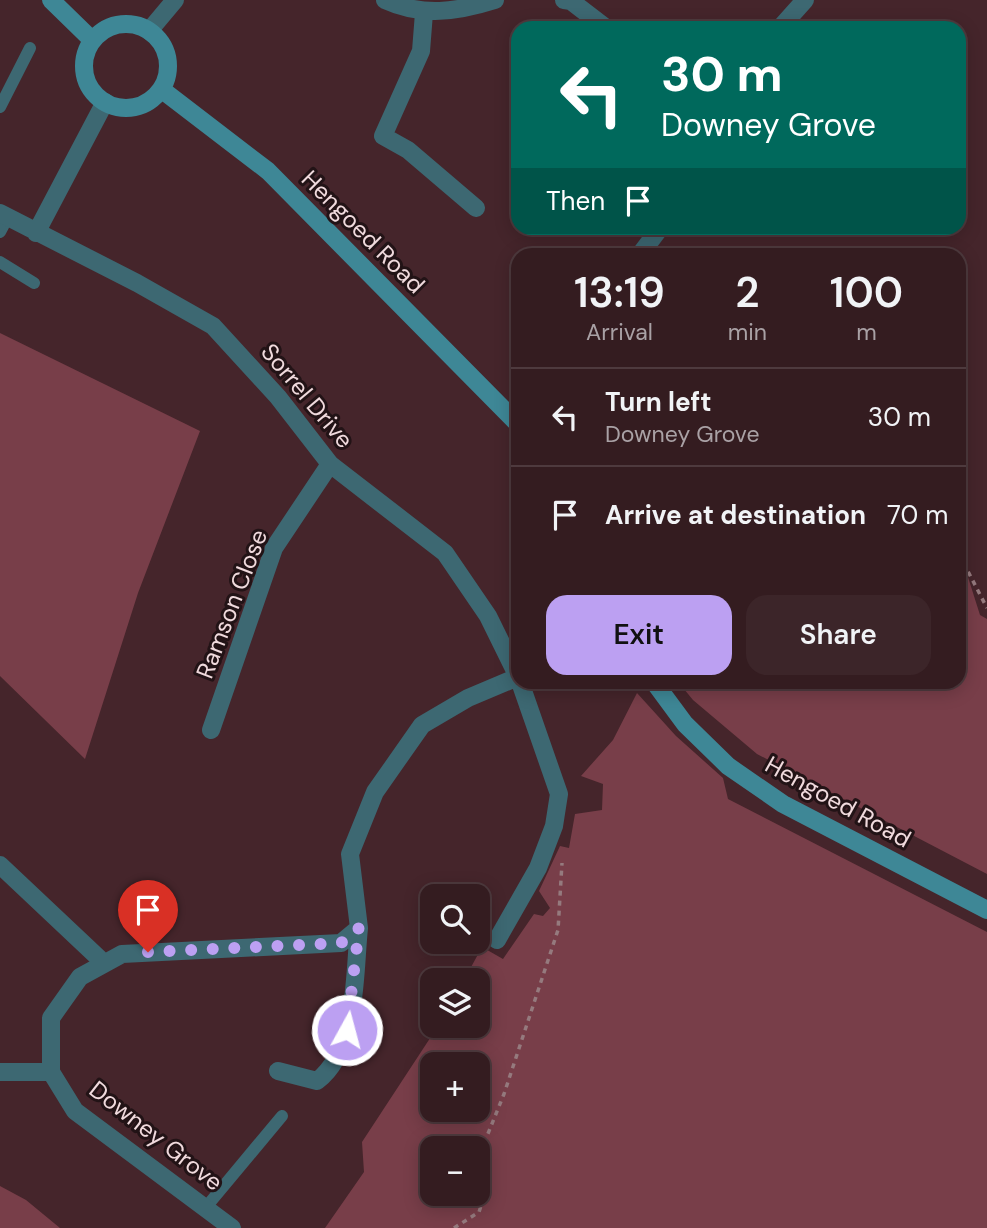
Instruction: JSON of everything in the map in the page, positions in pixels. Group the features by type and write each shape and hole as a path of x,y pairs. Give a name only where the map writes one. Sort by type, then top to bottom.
{"street":[{"path":"51,0 92,40"},
{"path":"149,30 175,0"},
{"path":"385,0 424,13 466,9 495,0"},
{"path":"564,0 571,1 597,21"},
{"path":"786,21 805,0"},
{"path":"424,13 421,51 383,136 408,150 476,208"},
{"path":"125,23 149,30 166,51 168,64 161,89 141,105 116,107 105,102 94,93 86,81 86,52 92,40 113,25 125,23"},
{"name":"Hengoed Road","path":"161,89 268,171 511,417"},
{"path":"36,233 105,102"},
{"name":"Sorrel Drive","path":"3,221 36,233 137,283 213,326 278,397 330,464 445,553 488,616 511,663"},
{"name":"Ramson Close","path":"211,730 274,548 330,464"},
{"path":"278,1071 317,1081 328,1073 347,1030 359,928 350,854 375,792 422,725 468,698 511,680"},
{"path":"497,940 538,867 554,826 559,794 522,689"},
{"name":"Hengoed Road","path":"659,689 685,724 728,766 783,804 987,911"},
{"path":"0,865 104,963"},
{"path":"0,1072 51,1072 51,1018 80,977 122,954 341,943 359,928"},
{"name":"Downey Grove","path":"51,1072 75,1111 207,1206 232,1228"}],"lane":[{"path":"0,107 30,48"},
{"path":"0,262 34,283"},
{"path":"207,1206 282,1116"}],"path":[{"path":"966,568 987,608"},
{"path":"454,1228 480,1212 488,1184 485,1141 504,1094 517,1047 558,930 562,861"}],"shaded area":[{"path":"0,333 200,431 138,593 85,759 0,676"},
{"path":"966,573 980,615 987,619 987,874 757,754 693,700 684,689 966,689"},
{"path":"637,693 676,736 723,778 728,799 987,932 987,1228 325,1228 364,1172 362,1142 420,1053 420,1122 490,1122 490,1052 421,1052 430,1038 490,1038 490,968 471,968 478,954 490,954 490,952 503,959 534,914 543,916 550,908 539,891 560,846 569,848 575,814 602,810 603,784 581,776 613,740"},
{"path":"0,1186 26,1200 60,1228 0,1228"}],"route":[{"path":"148,952 341,943 359,928 347,1030"}]}
